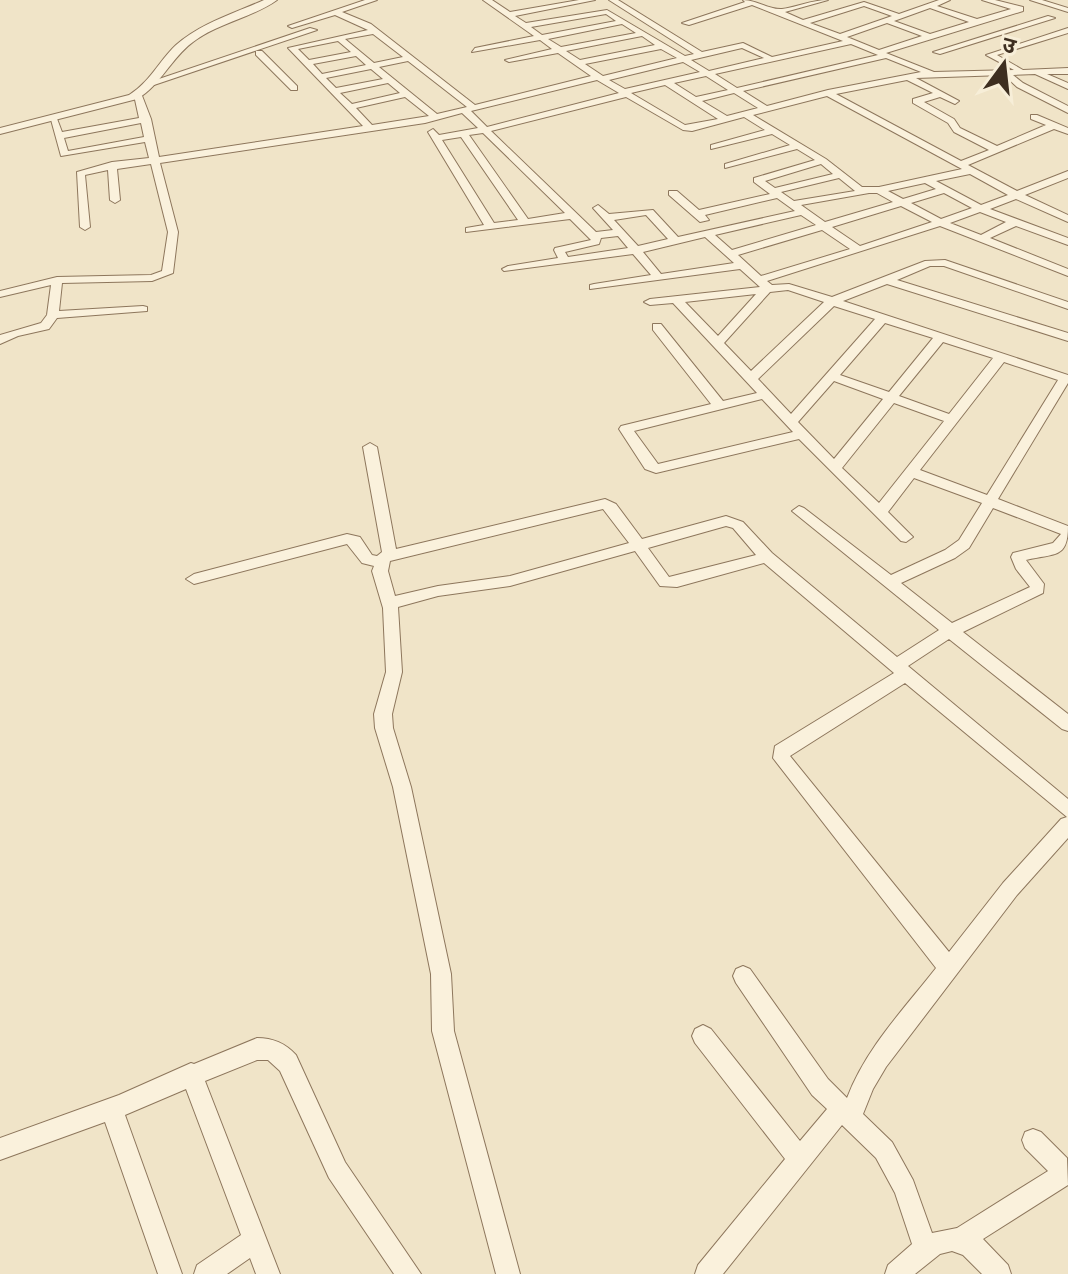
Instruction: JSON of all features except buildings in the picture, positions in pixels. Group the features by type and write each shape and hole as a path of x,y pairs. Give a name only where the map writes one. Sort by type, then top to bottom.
{"street":[{"path":"0,131 138,95 151,83 163,64 190,39 272,0"},
{"path":"284,40 273,33 373,0"},
{"path":"489,1 507,0"},
{"path":"508,15 591,0"},
{"path":"613,0 701,55"},
{"path":"778,12 824,0"},
{"path":"842,36 946,0"},
{"path":"986,0 1068,23"},
{"path":"1034,0 1068,10"},
{"path":"1059,0 1068,3"},
{"path":"489,1 599,78 687,128 906,76 1068,71"},
{"path":"686,23 749,1 932,73"},
{"path":"804,22 862,4 878,3 899,16"},
{"path":"931,6 977,22"},
{"path":"672,98 735,91 884,54 1019,9"},
{"path":"523,26 600,11 766,109"},
{"path":"335,12 374,31 470,110 485,130 595,236 595,242 559,250 565,261"},
{"path":"937,52 1051,18"},
{"path":"888,21 931,37"},
{"path":"475,50 622,22"},
{"path":"151,83 313,30"},
{"path":"1068,30 990,55 1068,86"},
{"path":"370,128 292,47 374,31"},
{"path":"509,60 642,34"},
{"path":"339,38 407,94 431,119 436,138 490,226"},
{"path":"436,138 485,130 666,82 854,41"},
{"path":"85,227 80,174 112,165 431,119 745,45 771,59"},
{"path":"579,63 662,46"},
{"path":"259,53 294,88"},
{"path":"291,60 357,53"},
{"path":"321,77 409,58"},
{"path":"270,63 280,62"},
{"path":"1005,72 1025,88 1068,110"},
{"path":"906,76 955,101"},
{"path":"335,91 390,80"},
{"path":"666,82 726,120"},
{"path":"828,93 1018,196 1068,219"},
{"path":"350,107 407,94"},
{"path":"941,94 916,101 951,121 957,130 997,150"},
{"path":"0,294 57,280 152,278 167,273 173,232 138,95"},
{"path":"644,104 658,101"},
{"path":"746,115 823,161 865,192"},
{"path":"1034,117 1068,131"},
{"path":"53,118 62,152 66,154 149,139"},
{"path":"58,136 146,119"},
{"path":"963,164 1055,125"},
{"path":"714,147 774,131"},
{"path":"1041,131 1068,142"},
{"path":"463,133 524,221"},
{"path":"728,166 799,146"},
{"path":"823,161 758,178 758,181 859,250"},
{"path":"112,165 115,200"},
{"path":"791,204 973,170"},
{"path":"650,302 763,284 1018,196 1068,174"},
{"path":"697,214 841,175"},
{"path":"927,180 981,209 1015,222 1055,249 1068,273"},
{"path":"879,190 939,222 980,239 1055,249"},
{"path":"730,254 943,190"},
{"path":"673,193 763,284 789,287 1067,378 958,550 888,583"},
{"path":"1049,211 1068,202"},
{"path":"598,208 658,277"},
{"path":"606,218 649,212 676,242"},
{"path":"508,269 636,250 802,212"},
{"path":"470,230 574,215"},
{"path":"980,239 1015,222"},
{"path":"595,236 620,233"},
{"path":"751,378 831,302 929,263 940,262 1068,306"},
{"path":"594,287 742,265"},
{"path":"0,340 10,334 45,326 53,315 57,280"},
{"path":"886,280 1068,337"},
{"path":"718,343 763,284"},
{"path":"676,299 834,468 906,537"},
{"path":"53,315 143,309"},
{"path":"792,421 882,319"},
{"path":"657,327 719,405"},
{"path":"834,468 940,338"},
{"path":"880,512 1001,357"},
{"path":"832,376 952,420"},
{"path":"767,394 631,425 627,431 650,466 656,469 803,434"},
{"path":"370,447 385,558 380,571 390,603 393,679 383,714 384,728 402,787 441,974 443,1031 508,1274"},
{"path":"912,472 1068,533 1058,547 1018,557 1018,563 1036,581 1038,589 948,632 901,670 781,751 786,765 950,969"},
{"path":"194,579 347,539 355,541 367,559 385,558 605,504 611,507 661,580 670,583 767,557"},
{"path":"799,511 1068,724"},
{"path":"390,603 438,591 510,581 726,521 738,525 767,557 1068,810"},
{"path":"707,1274 800,1160 846,1113 870,1071 1010,889 1068,825"},
{"path":"743,976 820,1087 871,1135 895,1167 926,1249"},
{"path":"703,1036 800,1160"},
{"path":"0,1149 257,1049 269,1049 280,1054 295,1077 337,1170 409,1274"},
{"path":"191,1074 268,1274"},
{"path":"111,1108 170,1274"},
{"path":"897,1274 926,1249 937,1243 960,1240 1060,1177 1059,1166 1033,1140"},
{"path":"206,1274 255,1240"},
{"path":"960,1240 972,1246 999,1274"}]}
